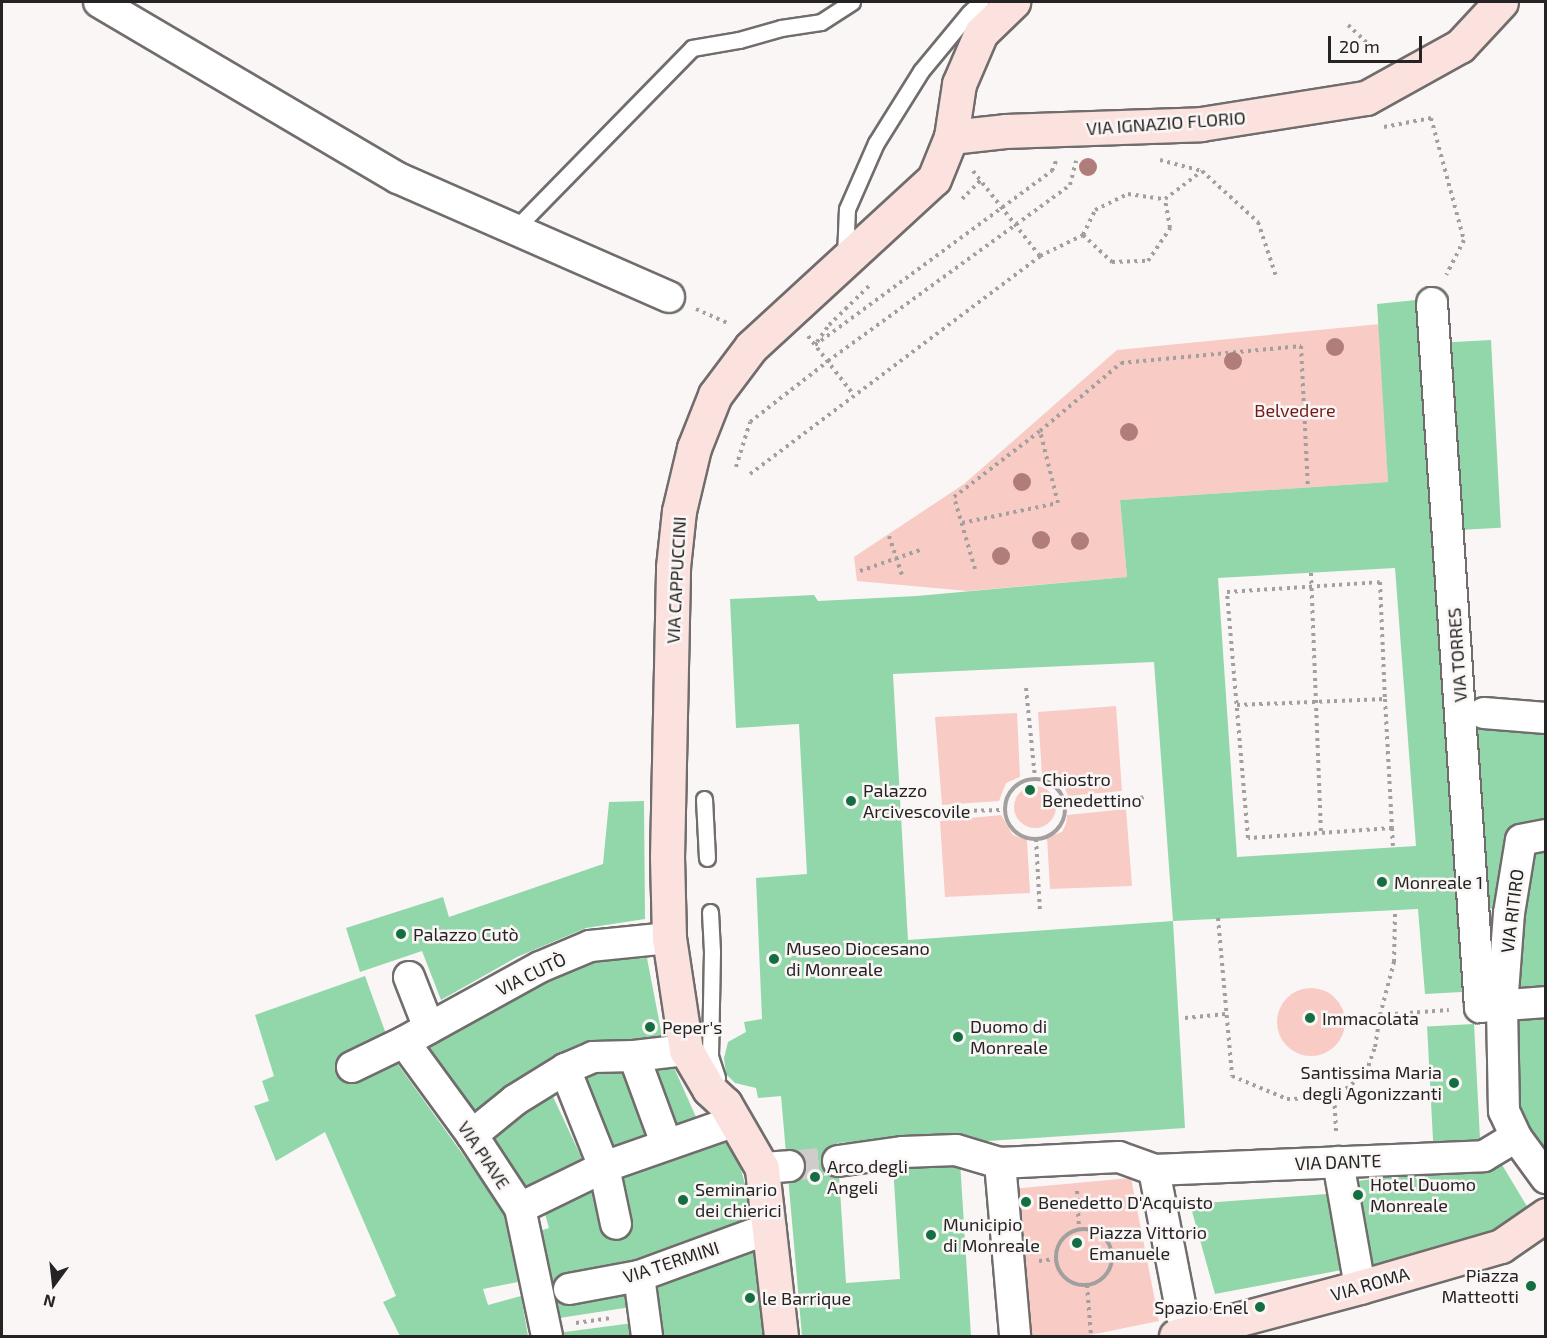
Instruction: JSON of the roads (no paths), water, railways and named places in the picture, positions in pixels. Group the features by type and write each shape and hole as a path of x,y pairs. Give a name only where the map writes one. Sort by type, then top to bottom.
{"street":[{"path":"99,2 398,178 669,297"},
{"path":"951,137 959,84 981,33 1013,2"},
{"name":"VIA IGNAZIO FLORIO","path":"951,137 1005,131 1201,124 1366,98 1460,46 1501,2"},
{"name":"VIA CAPPUCCINI","path":"686,1050 669,939 668,858 673,567 679,512 694,448 715,395 751,347 934,179 951,137"},
{"name":"VIA TORRES","path":"1432,303 1480,1008"},
{"path":"1484,713 1545,718"},
{"name":"VIA RITIRO","path":"1480,1008 1509,913 1521,840 1545,835"},
{"name":"VIA CUTÒ","path":"404,1042 540,967 590,946 669,939"},
{"path":"409,977 429,1028"},
{"path":"1545,1002 1480,1008 1504,1110 1516,1137 1545,1178"},
{"path":"352,1067 404,1042"},
{"name":"VIA PIAVE","path":"404,1042 472,1135 520,1208 552,1292 546,1332"},
{"path":"472,1135 515,1100 565,1069 593,1057 634,1056 686,1050 710,1089 776,1167 770,1228 781,1336"},
{"path":"634,1056 666,1143"},
{"path":"565,1069 603,1167 615,1224"},
{"path":"520,1208 603,1167 666,1143 730,1112"},
{"name":"VIA DANTE","path":"1154,1170 1484,1156 1516,1137"},
{"path":"838,1161 903,1152 956,1150 1000,1162 1119,1157 1154,1170 1181,1335"},
{"path":"1000,1162 1015,1336"},
{"path":"1338,1162 1360,1287"},
{"name":"VIA ROMA","path":"1181,1335 1501,1246 1545,1215"},
{"name":"VIA TERMINI","path":"552,1292 639,1276 770,1228"},
{"path":"639,1276 646,1325"}],"lane":[{"path":"515,230 692,48 739,40 781,28 821,22 852,2"},
{"path":"845,262 847,209 876,143 921,71 969,13 981,2"},
{"path":"704,799 707,858"},
{"path":"710,912 712,952 710,1056 730,1112"}],"tunnel":[{"path":"789,1166 838,1161"}],"place":[{"name":"Chiostro Benedettino","path":"1030,790"},
{"name":"Palazzo Arcivescovile","path":"851,801"},
{"name":"Monreale 1","path":"1382,882"},
{"name":"Palazzo Cutò","path":"401,934"},
{"name":"Museo Diocesano di Monreale","path":"774,959"},
{"name":"Immacolata","path":"1310,1018"},
{"name":"Peper's","path":"650,1027"},
{"name":"Duomo di Monreale","path":"958,1037"},
{"name":"Santissima Maria degli Agonizzanti","path":"1454,1083"},
{"name":"Arco degli Angeli","path":"815,1177"},
{"name":"Hotel Duomo Monreale","path":"1358,1195"},
{"name":"Seminario dei chierici","path":"683,1200"},
{"name":"Benedetto D'Acquisto","path":"1026,1202"},
{"name":"Municipio di Monreale","path":"931,1235"},
{"name":"Piazza Vittorio Emanuele","path":"1077,1243"},
{"name":"Piazza Matteotti","path":"1531,1286"},
{"name":"le Barrique","path":"750,1298"},
{"name":"Spazio Enel","path":"1260,1307"}],"park label":[{"name":"Belvedere","path":"1295,410"}]}
